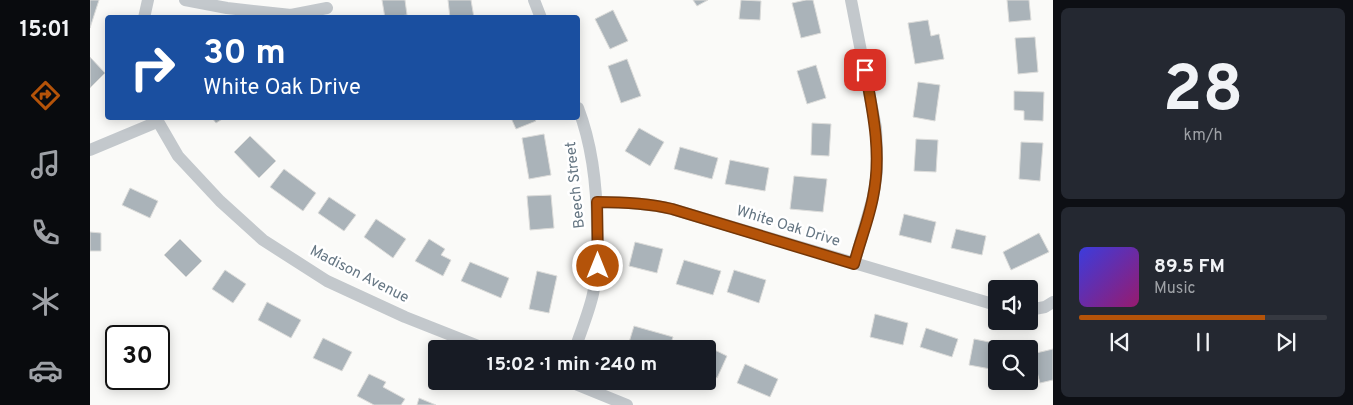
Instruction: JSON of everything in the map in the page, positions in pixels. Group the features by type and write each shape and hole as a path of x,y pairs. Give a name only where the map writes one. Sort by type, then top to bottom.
{"street":[{"path":"145,15 148,0"},
{"path":"185,0 227,8 291,15 327,8"},
{"path":"534,0 540,15"},
{"path":"851,0 876,128 877,150 877,172 873,197 854,264"},
{"name":"Beech Street","path":"578,340 593,295 598,266 597,202 591,150 588,134 580,113"},
{"path":"90,150 157,120"},
{"name":"Madison Avenue","path":"157,120 178,156 199,179 263,240 327,281 405,317 463,340"},
{"name":"White Oak Drive","path":"597,202 651,204 988,304"},
{"path":"1038,308 1053,302"},
{"path":"590,390 627,405"}],"building":[{"path":"90,0 99,0 90,28"},
{"path":"382,0 405,0 407,15 384,15"},
{"path":"448,0 471,0 474,15 450,15"},
{"path":"693,0 708,0 697,6"},
{"path":"741,0 761,1 760,20 739,19"},
{"path":"813,0 821,33 801,38 792,3"},
{"path":"1007,0 1029,0 1031,20 1009,22"},
{"path":"613,10 628,41 610,49 595,19"},
{"path":"928,20 931,36 939,34 944,59 915,64 908,23"},
{"path":"1035,37 1038,72 1018,74 1015,38"},
{"path":"90,57 105,73 90,88"},
{"path":"627,59 641,96 621,103 608,66"},
{"path":"816,65 826,98 807,104 797,71"},
{"path":"918,82 940,85 935,121 913,117"},
{"path":"1014,91 1044,92 1043,121 1024,120 1024,111 1014,110"},
{"path":"512,120 536,121 516,129"},
{"path":"812,123 831,124 829,156 811,155"},
{"path":"639,128 664,142 650,166 625,151"},
{"path":"544,134 551,175 529,179 522,138"},
{"path":"250,136 276,161 259,178 234,152"},
{"path":"916,139 938,140 936,172 914,171"},
{"path":"1021,142 1043,143 1040,181 1019,179"},
{"path":"680,147 718,158 712,179 674,169"},
{"path":"730,160 769,168 765,191 725,184"},
{"path":"284,169 316,193 303,211 270,187"},
{"path":"794,176 827,179 823,212 790,209"},
{"path":"130,188 158,201 150,218 122,205"},
{"path":"551,195 554,228 530,230 527,196"},
{"path":"329,197 356,215 344,231 318,213"},
{"path":"904,214 936,222 931,243 899,235"},
{"path":"376,219 406,239 393,258 364,237"},
{"path":"956,229 986,236 982,255 951,248"},
{"path":"90,232 101,233 101,251 90,251"},
{"path":"1039,233 1049,252 1011,270 1003,252"},
{"path":"180,239 202,261 186,277 164,255"},
{"path":"429,239 445,249 441,255 451,260 443,276 415,261"},
{"path":"635,242 663,249 657,273 629,266"},
{"path":"684,260 721,271 713,295 676,284"},
{"path":"470,262 509,278 501,298 461,281"},
{"path":"225,270 246,284 233,303 212,289"},
{"path":"734,270 766,280 759,303 727,292"},
{"path":"537,271 557,276 549,313 529,309"},
{"path":"267,302 301,320 291,338 258,320"},
{"path":"875,314 908,323 903,345 870,337"},
{"path":"634,326 673,337 672,340 630,340"},
{"path":"926,328 958,339 952,357 920,347"},
{"path":"323,338 352,352 342,371 313,358"},
{"path":"974,339 988,342 988,369 969,365"},
{"path":"1053,349 1053,380 1040,383 1038,376 1038,353"},
{"path":"716,351 727,356 716,378"},
{"path":"745,364 778,379 770,397 737,383"},
{"path":"369,374 386,382 383,387 405,399 401,405 374,405 357,396"},
{"path":"419,398 436,405 417,405"}],"route":[{"path":"598,266 597,202 630,202 672,209 854,264 873,197 877,172 876,128 865,70"}]}
